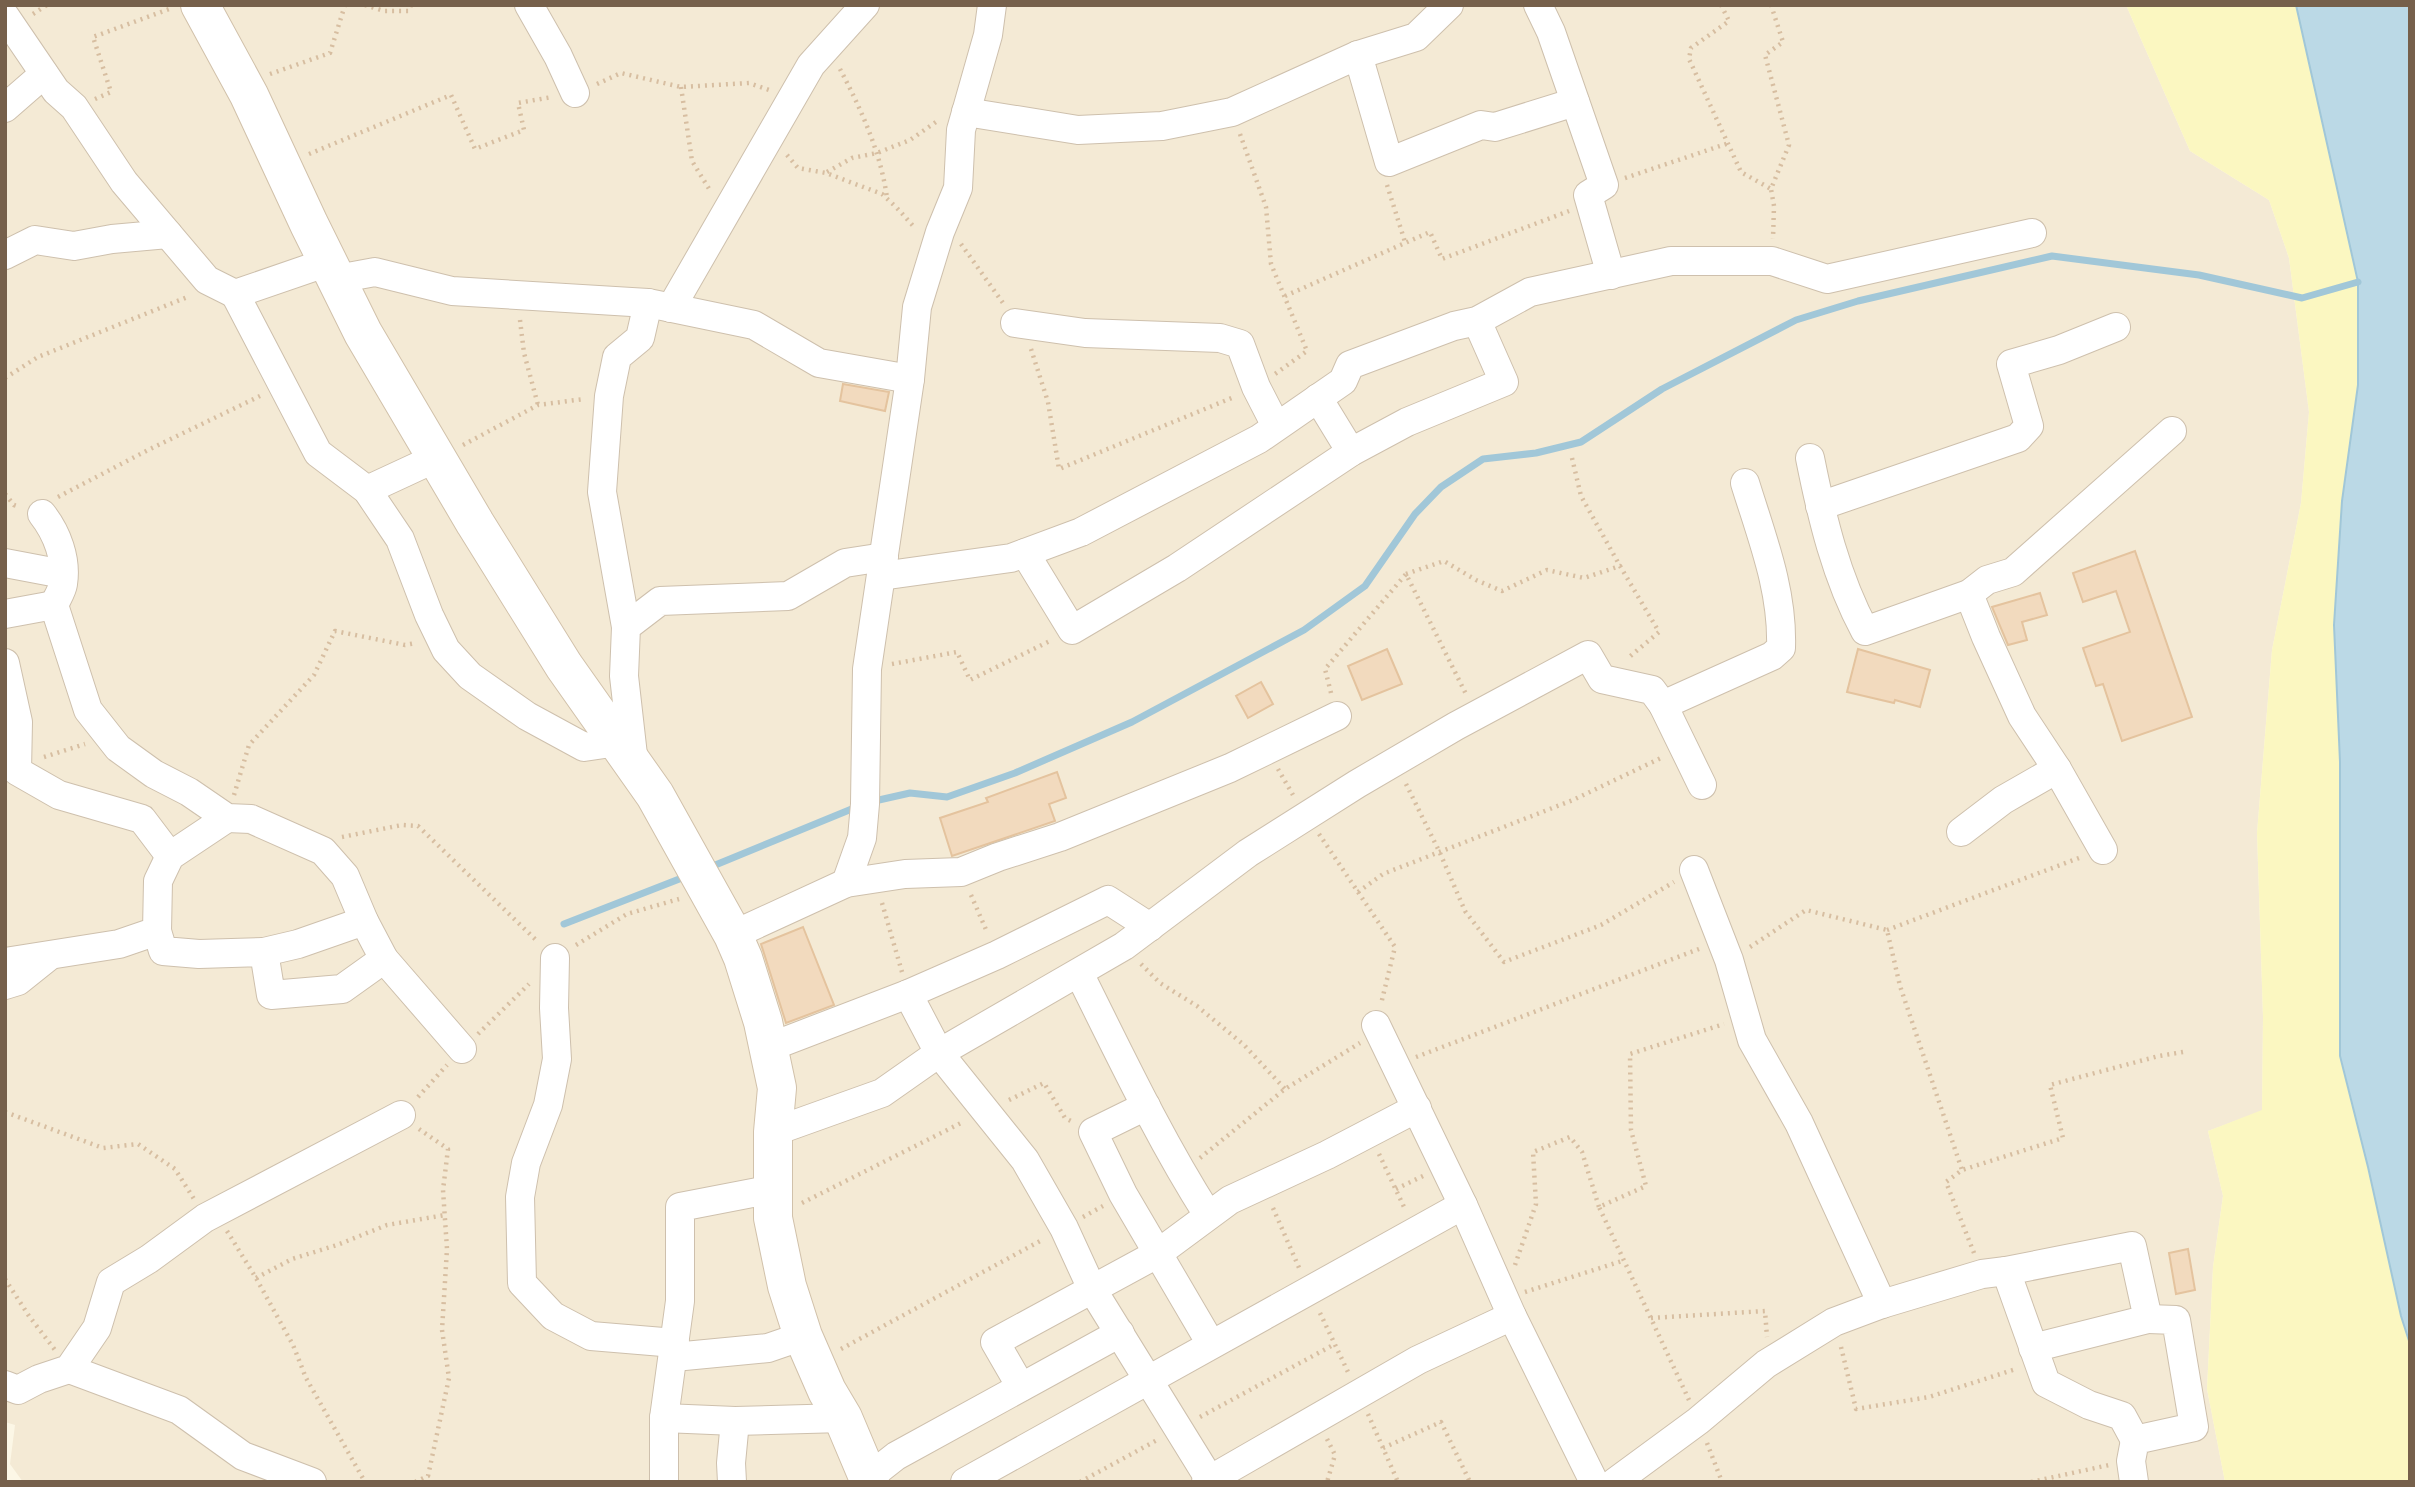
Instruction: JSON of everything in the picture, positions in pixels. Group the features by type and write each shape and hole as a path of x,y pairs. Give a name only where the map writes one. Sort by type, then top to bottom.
{"street":[{"path":"200,5 243,83 363,333 564,666 655,794 733,935 743,958 770,1047 777,1088 773,1132 773,1204 783,1274 809,1349 827,1391 843,1418 869,1480 896,1456 1120,1334"},
{"path":"529,5 575,93"},
{"path":"626,753 626,626 602,492 609,396 617,357 640,338 659,305 725,215 811,65 865,5"},
{"path":"846,883 862,838 866,804 867,669 910,379 916,307 958,188 964,121 988,35 992,5"},
{"path":"964,121 1078,130 1162,126 1232,112 1358,55 1416,37 1449,5"},
{"path":"1538,5 1551,32 1575,102 1597,194 1611,275"},
{"path":"5,16 56,91 74,107 124,182 207,280 226,289 284,385 318,453 367,490 400,539 429,615 446,650 470,676 527,716 584,747 626,753"},
{"path":"1358,55 1389,162 1481,125 1495,127 1575,102"},
{"path":"5,108 44,75"},
{"path":"626,626 660,601 788,596 845,563 882,567 1011,558 1025,553 1081,532 1247,445 1343,381 1350,365 1454,326 1478,321 1531,292 1671,261 1772,261 1827,279 2032,233"},
{"path":"5,255 35,240 74,246 112,239 168,234"},
{"path":"226,289 332,271 375,272 452,291 659,305 754,326 819,363 910,379"},
{"path":"1025,553 1072,630 1177,568 1351,452 1407,422 1504,382 1478,321"},
{"path":"1015,323 1084,333 1220,338 1240,344 1256,387 1276,426"},
{"path":"1820,506 2018,438 2029,426 2011,364 2059,350 2116,327"},
{"path":"1318,398 1351,452"},
{"path":"1810,458 1833,556 1849,601 1865,631 1969,594 1987,580 2013,572 2172,431"},
{"path":"367,490 436,458"},
{"path":"1663,705 1772,656 1781,648 1782,624 1776,580 1745,484"},
{"path":"42,514 53,528 62,556 63,585 54,605 88,710 118,748 227,818 251,819 323,851 345,876 384,959 462,1049"},
{"path":"5,563 62,574"},
{"path":"1969,594 2022,716 2057,769 2103,850"},
{"path":"5,614 54,605"},
{"path":"773,1132 882,1093 939,1053 1124,946 1248,853 1306,816 1476,715 1588,656 1602,679 1652,690 1663,705 1702,785"},
{"path":"5,663 18,722 17,771 59,795 142,819 170,856"},
{"path":"733,935 846,883 905,874 961,872 1060,837 1230,768 1337,716"},
{"path":"1961,832 2003,800 2057,769"},
{"path":"227,818 170,856 158,881 156,931 163,951 199,954 264,952 298,944 364,921"},
{"path":"1694,870 1725,950 1752,1040 1800,1123 1882,1304"},
{"path":"770,1047 908,994 998,955 1108,900 1150,927"},
{"path":"5,962 119,944 156,931"},
{"path":"264,952 271,995 342,989 384,959"},
{"path":"5,985 18,981 48,957"},
{"path":"555,958 557,1059 548,1105 526,1163 520,1197 522,1283 553,1316 592,1336 674,1350 809,1349"},
{"path":"1079,972 1181,1173 1208,1215"},
{"path":"908,994 939,1053 1025,1160 1064,1228 1092,1289 1208,1481 1508,1308"},
{"path":"1378,1028 1463,1205 1508,1308 1613,1480 1698,1421 1770,1361 1834,1322 1882,1304 1994,1273 2132,1246 2148,1319"},
{"path":"1146,1107 1093,1132 1123,1194 1211,1343"},
{"path":"1021,1387 995,1342 1157,1254 1230,1199 1369,1134 1417,1108"},
{"path":"5,1385 18,1390 39,1379 69,1369 97,1328 111,1282 149,1259 210,1215 401,1115"},
{"path":"664,1482 664,1418 680,1301 680,1207 773,1204"},
{"path":"965,1482 1463,1205"},
{"path":"1994,1273 2046,1383 2089,1405 2122,1416 2133,1461 2194,1427 2176,1320 2148,1319 2035,1355"},
{"path":"69,1369 179,1410 243,1456 312,1482"},
{"path":"664,1418 735,1421 843,1418"},
{"path":"732,1482 735,1421"}],"path":[{"path":"74,107 111,92 93,37 180,5"},
{"path":"243,83 330,53 345,5"},
{"path":"365,5 384,11 409,11 411,5"},
{"path":"1721,5 1729,21 1691,48 1689,59 1741,172 1771,189"},
{"path":"1771,5 1783,41 1765,55 1789,145 1771,189 1774,206 1772,261"},
{"path":"831,43 877,153 887,199"},
{"path":"283,166 451,95 475,149 524,130 518,103 575,93 621,73 681,87 749,83 793,98"},
{"path":"681,87 692,161 725,215"},
{"path":"827,173 852,158 877,153 911,140 936,122 950,124 964,121"},
{"path":"771,136 798,168 827,173 872,190 887,199 906,218 933,253"},
{"path":"1285,296 1430,232 1442,259 1728,143"},
{"path":"1389,162 1383,170 1405,243"},
{"path":"5,378 38,357 226,289"},
{"path":"517,295 524,353 538,405"},
{"path":"42,514 56,498 148,450 284,385"},
{"path":"436,458 538,405 609,396"},
{"path":"1572,458 1581,496 1660,632 1602,679"},
{"path":"1337,716 1325,668 1406,574 1444,561 1476,580 1502,591 1548,570 1584,578 1620,566"},
{"path":"1406,574 1476,715"},
{"path":"867,669 957,652 970,680 1072,630"},
{"path":"227,818 249,745 314,675 335,631 405,645 441,638"},
{"path":"17,771 47,755 110,737"},
{"path":"1358,892 1383,874 1573,800 1682,747"},
{"path":"1181,1173 1285,1089 1378,1028 1395,947 1306,816 1266,751"},
{"path":"1395,762 1465,911 1504,962 1601,925 1694,870"},
{"path":"307,844 402,825 418,827 555,958"},
{"path":"1396,1065 1725,950 1806,910 1887,930 2103,850"},
{"path":"415,1482 428,1476 449,1378 442,1330 447,1249 443,1190 447,1149 401,1115 462,1049 555,958 626,914 702,875"},
{"path":"874,878 908,994"},
{"path":"1887,930 1900,986 1962,1170"},
{"path":"1124,946 1160,983 1197,1006 1244,1045 1285,1089"},
{"path":"1600,1207 1646,1186 1631,1130 1630,1054 1745,1018"},
{"path":"1994,1273 1946,1182 1962,1170 2063,1138 2050,1085 2183,1052"},
{"path":"773,1204 1044,1083 1065,1118 1093,1132"},
{"path":"5,1112 103,1148 138,1144 175,1169 256,1278 293,1345 306,1378 365,1482"},
{"path":"1369,1134 1416,1231"},
{"path":"1508,1308 1536,1204 1533,1152 1570,1137 1582,1152 1600,1207 1698,1421 1721,1482"},
{"path":"1263,1184 1308,1289 1398,1482"},
{"path":"809,1349 1064,1228 1123,1194"},
{"path":"256,1278 292,1259 387,1225 444,1215"},
{"path":"1508,1308 1625,1260"},
{"path":"5,1279 69,1369"},
{"path":"1651,1318 1765,1311 1770,1361"},
{"path":"1834,1322 1856,1409 1929,1397 2035,1355"},
{"path":"1080,1482 1335,1344"},
{"path":"1317,1419 1335,1455 1327,1482"},
{"path":"1383,1448 1441,1422 1470,1482"},
{"path":"2031,1482 2133,1461"}],"shaded area":[{"path":"5,5 2126,5 2190,151 2269,200 2289,258 2309,412 2301,503 2272,650 2257,833 2263,1017 2262,1111 2208,1131 2223,1196 2213,1267 2207,1389 2225,1482 23,1482 10,1464 15,1425 5,1422"}],"sand":[{"path":"2126,5 2296,5 2358,282 2358,385 2334,625 2340,762 2340,1056 2401,1316 2410,1344 2410,1482 2225,1482 2207,1389 2213,1267 2223,1196 2208,1131 2262,1110 2263,1017 2257,833 2272,650 2301,503 2309,412 2289,258 2269,200 2190,151"}],"water":[{"path":"2296,5 2410,5 2410,1344 2401,1316 2340,1056 2340,762 2334,625 2342,501 2358,385 2358,282"}],"building":[{"path":"843,384 889,392 885,411 840,401"},
{"path":"2135,551 2192,717 2122,741 2103,684 2096,686 2083,648 2130,632 2116,591 2083,602 2073,573"},
{"path":"2040,593 2047,615 2022,622 2027,640 2008,645 1992,607"},
{"path":"1387,649 1402,684 1362,700 1348,666"},
{"path":"1858,649 1930,670 1920,707 1847,692"},
{"path":"1261,682 1273,704 1248,718 1236,696"},
{"path":"1057,772 1066,798 1049,804 1055,821 952,856 940,818 988,802 986,798"},
{"path":"803,927 834,1005 786,1023 761,944"},
{"path":"2188,1249 2195,1290 2176,1294 2169,1253"}],"waterway":[{"path":"870,802 910,793 947,797 1015,773 1132,722 1304,630 1365,586 1415,514 1441,487 1483,459 1536,453 1581,442 1662,389 1796,320 1858,301 2052,256 2199,275 2302,298 2358,282"},
{"path":"708,868 859,806"},
{"path":"564,924 687,876"}]}
